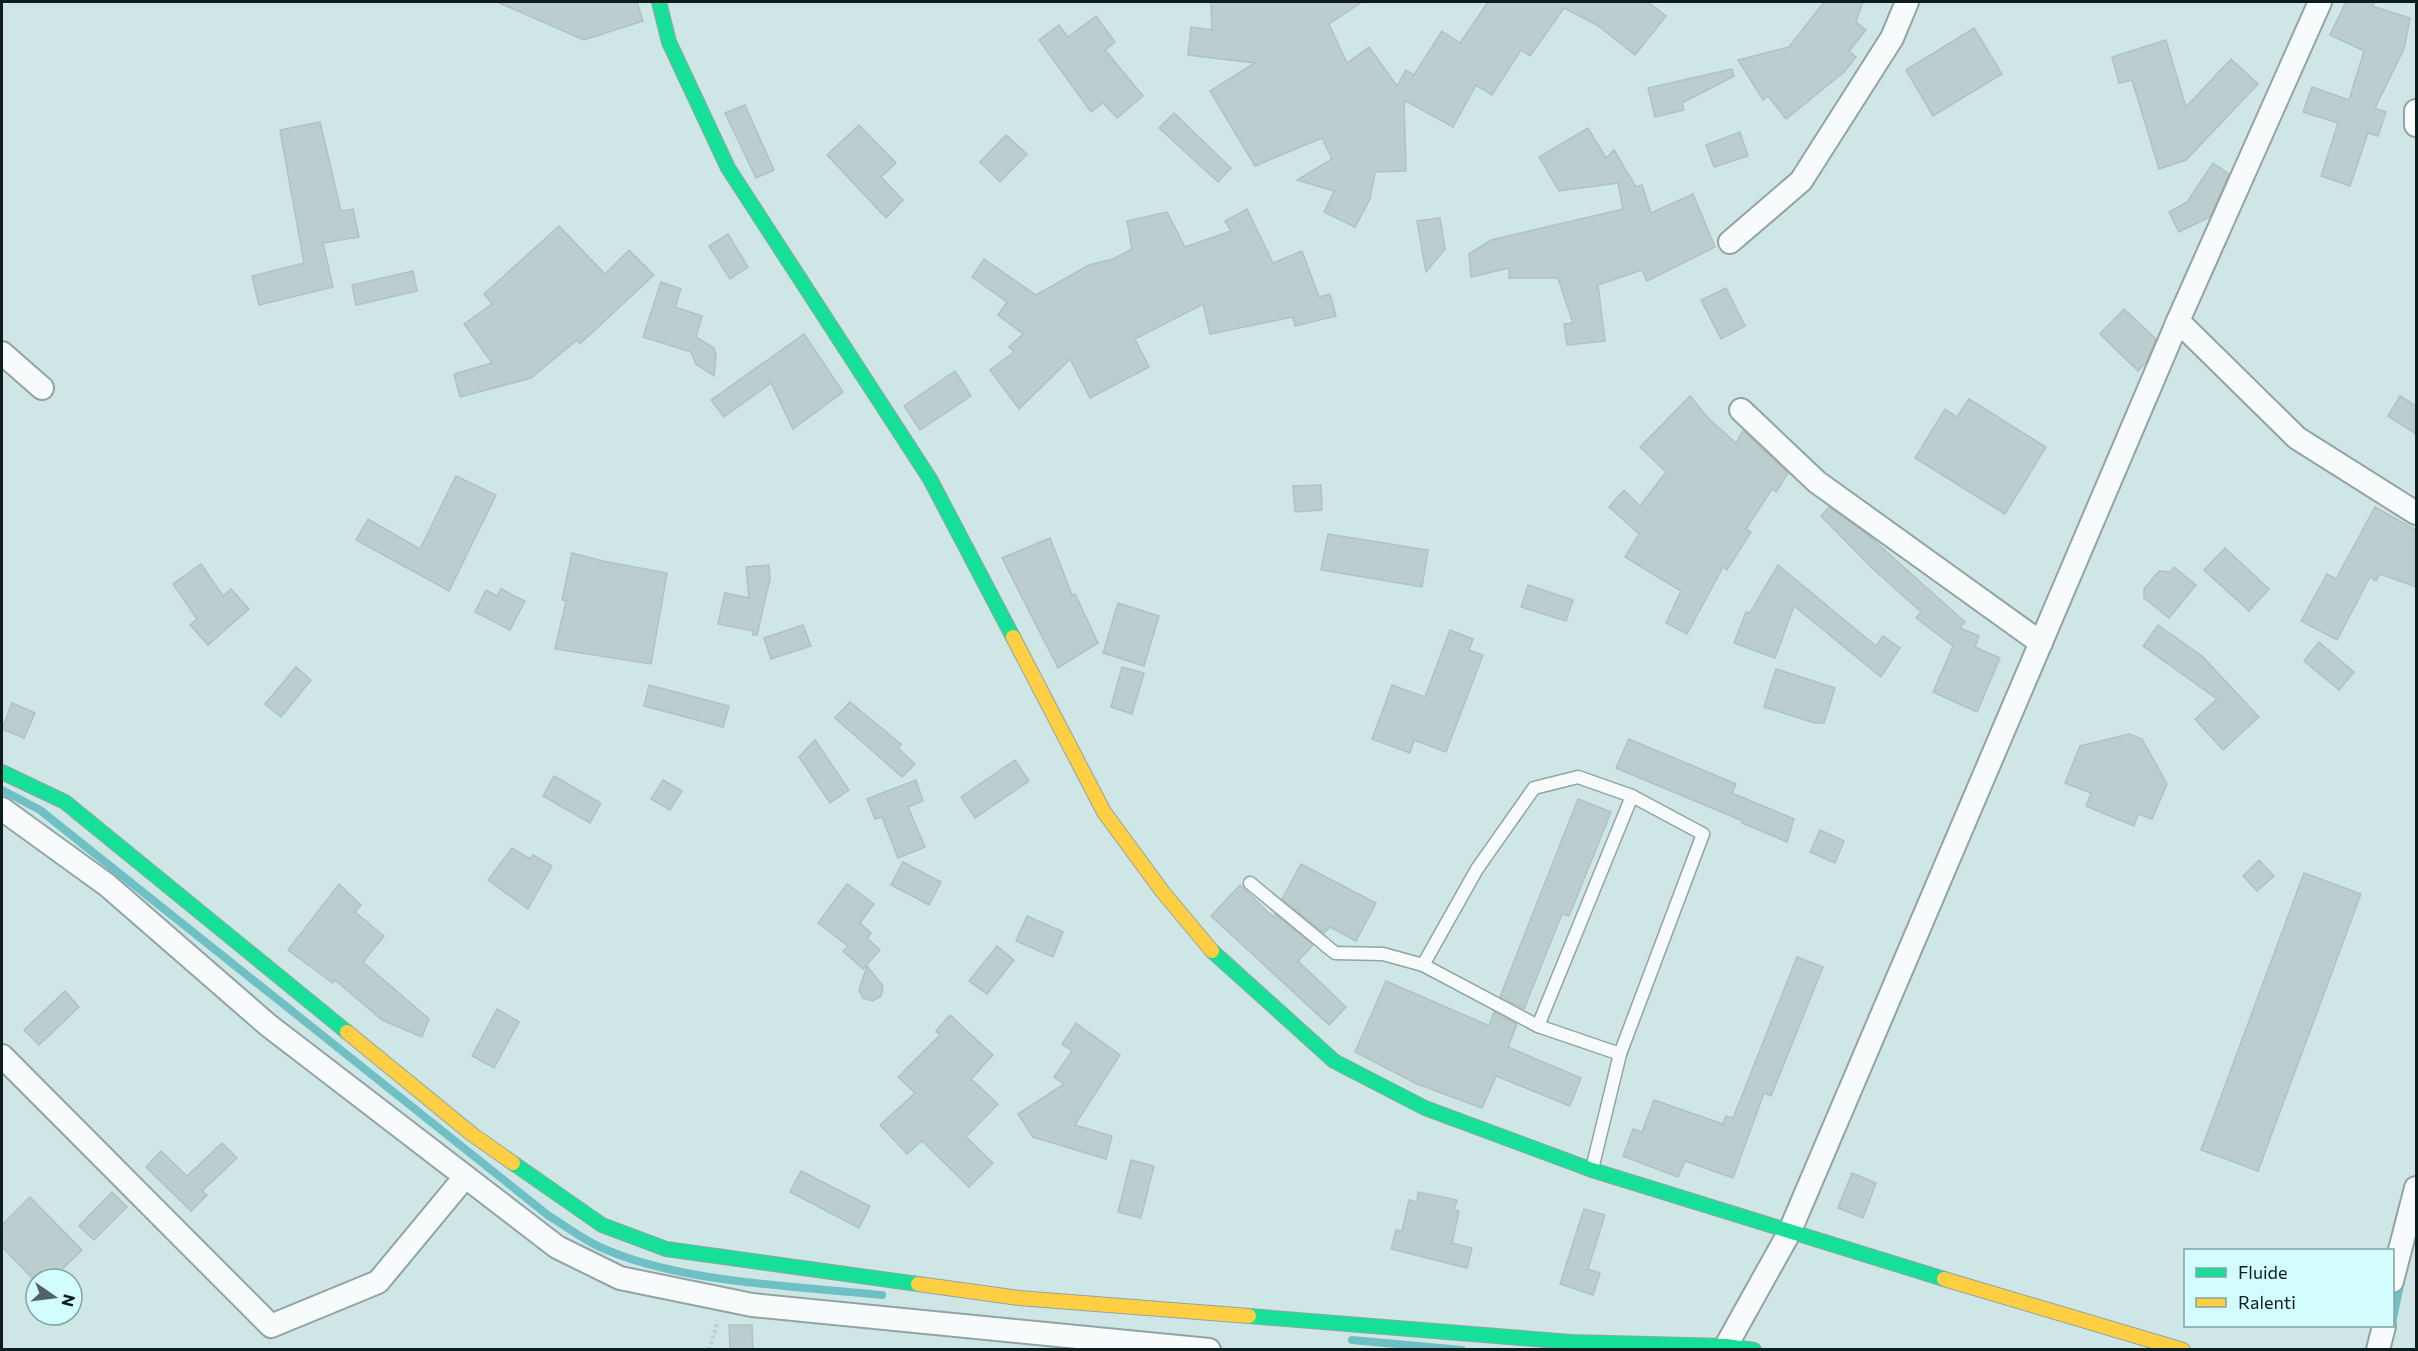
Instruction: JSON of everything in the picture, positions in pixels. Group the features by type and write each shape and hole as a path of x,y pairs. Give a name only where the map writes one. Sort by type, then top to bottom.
{"street":[{"path":"659,2 669,42 728,168 930,479 1104,812 1162,891 1217,957 1334,1061 1425,1108 1592,1170 1789,1233 2183,1350"},
{"path":"1730,242 1801,181 1892,38 1906,2"},
{"path":"1725,1348 1789,1233 2178,321 2320,2"},
{"path":"2416,111 2414,117 2416,125"},
{"path":"2178,321 2297,438 2416,513"},
{"path":"2,353 42,388"},
{"path":"1741,410 1817,482 2041,643"},
{"path":"2,772 65,802 473,1134 602,1225 666,1249 1019,1298 1571,1342 1754,1350"},
{"path":"2,809 107,885 268,1024 557,1246 631,1280 752,1305 1209,1350"},
{"path":"2,1056 271,1326 378,1282 465,1177"},
{"path":"2394,1273 2416,1188"},
{"path":"2378,1350 2384,1327"}],"lane":[{"path":"1424,965 1477,869 1534,788 1578,777 1632,796 1703,834 1620,1054 1592,1170"},
{"path":"1538,1026 1632,796"},
{"path":"1250,883 1335,953 1383,954 1424,965 1538,1026 1620,1054"}],"building":[{"path":"497,2 637,2 643,21 584,40"},
{"path":"1211,2 1362,2 1329,24 1347,63 1369,47 1397,86 1406,70 1414,75 1442,31 1460,43 1488,2 1648,2 1666,16 1635,55 1597,25 1564,8 1530,56 1521,50 1492,95 1476,85 1453,127 1404,100 1406,171 1375,172 1370,199 1355,227 1324,212 1334,191 1297,180 1332,159 1322,138 1255,166 1210,91 1255,63 1188,55 1191,27 1212,30"},
{"path":"1824,2 1863,2 1856,22 1866,30 1849,51 1856,57 1844,72 1786,119 1768,96 1763,100 1738,60 1789,47"},
{"path":"2346,2 2375,2 2372,6 2410,18 2404,49 2375,108 2386,112 2378,136 2368,133 2350,186 2321,176 2338,123 2303,112 2312,87 2349,100 2364,51 2330,35"},
{"path":"1096,16 1115,42 1105,50 1143,96 1117,118 1103,103 1091,112 1039,40 1059,25 1068,37"},
{"path":"1974,28 2002,74 1933,116 1906,70"},
{"path":"2166,40 2186,107 2231,59 2258,84 2186,160 2159,169 2132,80 2119,83 2112,57"},
{"path":"1732,69 1734,76 1682,103 1684,110 1655,117 1648,88"},
{"path":"745,105 774,170 756,178 725,113"},
{"path":"1174,113 1231,168 1218,182 1159,128"},
{"path":"320,122 341,211 353,209 359,237 323,243 333,287 259,305 252,276 304,263 280,130"},
{"path":"859,125 896,163 881,177 903,200 886,218 827,155"},
{"path":"1588,128 1606,158 1614,150 1636,187 1642,185 1651,213 1693,194 1715,247 1647,281 1642,270 1598,285 1605,341 1567,345 1564,324 1573,323 1558,278 1509,278 1509,268 1471,277 1469,254 1491,240 1623,209 1618,183 1559,191 1539,157"},
{"path":"1740,132 1748,156 1714,167 1706,145"},
{"path":"1006,135 1027,154 1000,182 980,162"},
{"path":"2213,163 2229,174 2210,217 2179,232 2169,212 2187,202"},
{"path":"1247,209 1273,263 1302,251 1319,297 1330,294 1336,316 1295,326 1293,317 1210,334 1203,304 1135,339 1149,367 1090,398 1070,359 1019,409 990,370 1014,352 1009,347 1023,334 998,315 1007,302 972,277 984,259 1036,295 1089,265 1113,259 1132,249 1127,221 1167,212 1185,247 1231,231 1225,221"},
{"path":"1440,218 1445,249 1426,272 1417,221"},
{"path":"559,226 605,274 629,250 654,275 580,344 577,340 531,378 460,397 454,374 492,363 464,324 492,304 484,294"},
{"path":"728,234 748,267 730,279 709,246"},
{"path":"413,271 417,291 356,305 352,285"},
{"path":"661,282 681,289 675,307 702,316 696,337 714,348 716,354 714,376 696,364 691,352 643,337"},
{"path":"1726,288 1745,326 1721,339 1701,300"},
{"path":"2124,309 2156,339 2146,362 2138,371 2100,334"},
{"path":"804,334 843,392 793,429 771,383 724,417 711,400"},
{"path":"955,371 971,396 920,430 904,406"},
{"path":"1690,396 1709,419 1736,443 1743,431 1788,473 1776,492 1772,489 1746,529 1751,532 1727,570 1723,567 1687,634 1666,623 1681,591 1625,557 1639,534 1609,507 1624,490 1640,506 1666,472 1640,447"},
{"path":"2400,396 2416,406 2416,434 2388,416"},
{"path":"1969,399 2046,447 2005,514 1915,458 1945,409 1957,417"},
{"path":"456,476 496,495 449,591 356,540 368,519 420,549"},
{"path":"1321,485 1322,510 1295,512 1293,486"},
{"path":"1829,507 1868,535 1965,622 1960,628 1979,636 1975,647 2000,658 1977,712 1933,692 1953,646 1916,618 1921,612 1871,567 1821,516"},
{"path":"2375,507 2416,530 2416,587 2380,574 2376,581 2370,577 2337,640 2301,621 2327,574 2336,579"},
{"path":"1328,534 1428,550 1422,587 1321,570"},
{"path":"1050,538 1072,595 1075,594 1098,643 1058,668 1002,558"},
{"path":"2225,548 2269,589 2249,611 2204,570"},
{"path":"572,553 667,573 651,664 555,649 566,601 562,600"},
{"path":"201,564 223,596 231,589 249,609 208,645 190,625 197,619 173,584"},
{"path":"769,565 770,579 757,635 753,635 753,631 718,624 725,593 749,598 746,567"},
{"path":"1778,565 1876,646 1883,636 1900,648 1881,677 1794,606 1775,658 1734,643 1746,612 1750,613"},
{"path":"2174,567 2196,585 2169,618 2144,598 2144,589 2159,571 2170,572"},
{"path":"1528,585 1573,600 1566,621 1521,607"},
{"path":"501,589 525,601 510,630 475,612 486,590 497,596"},
{"path":"1118,603 1159,616 1144,666 1103,653"},
{"path":"803,625 811,646 771,659 764,638"},
{"path":"2158,625 2202,656 2259,717 2223,750 2195,719 2217,699 2143,646"},
{"path":"1450,630 1473,639 1469,650 1483,655 1446,752 1414,740 1410,753 1372,739 1392,685 1425,697"},
{"path":"2319,642 2354,672 2339,690 2304,661"},
{"path":"296,667 311,680 281,717 265,704"},
{"path":"1122,667 1144,673 1132,714 1111,707"},
{"path":"1776,669 1835,688 1824,723 1815,723 1764,707"},
{"path":"649,685 729,706 723,727 644,706"},
{"path":"850,702 901,744 898,748 915,764 902,777 835,718"},
{"path":"12,703 35,713 24,738 2,729"},
{"path":"2129,734 2142,739 2167,784 2152,819 2138,814 2134,826 2086,806 2091,793 2065,783 2080,746"},
{"path":"1629,739 1736,784 1732,793 1794,819 1787,842 1616,768"},
{"path":"815,740 849,790 830,803 799,757"},
{"path":"1015,760 1029,781 975,818 961,797"},
{"path":"554,776 601,803 590,823 543,796"},
{"path":"663,780 682,791 670,810 651,799"},
{"path":"916,780 923,801 908,807 925,847 898,858 882,817 875,819 867,799"},
{"path":"1578,799 1611,812 1569,916 1562,914 1524,1009 1500,997"},
{"path":"1820,830 1844,841 1835,863 1810,852"},
{"path":"512,848 530,859 533,855 552,866 528,909 488,880"},
{"path":"2259,860 2274,876 2257,891 2243,876"},
{"path":"903,862 941,882 929,905 891,885"},
{"path":"1301,864 1376,903 1356,941 1330,927 1324,933 1282,899"},
{"path":"2304,873 2361,894 2258,1171 2201,1150"},
{"path":"339,884 361,905 355,912 384,936 363,962 429,1019 422,1037 382,1020 335,980 333,983 288,950"},
{"path":"847,884 874,904 860,923 871,933 867,938 880,950 863,969 843,951 848,946 818,923"},
{"path":"1240,885 1273,917 1275,914 1313,945 1298,961 1346,1007 1329,1025 1211,916"},
{"path":"1027,916 1063,932 1053,957 1016,941"},
{"path":"997,946 1014,960 987,994 969,981"},
{"path":"1797,957 1823,967 1771,1096 1764,1093 1733,1178 1685,1161 1678,1177 1623,1156 1633,1129 1642,1132 1654,1100 1723,1124 1726,1116 1733,1118"},
{"path":"867,966 883,986 881,996 873,1001 863,998 859,990"},
{"path":"1386,981 1485,1024 1489,1025 1494,1012 1517,1024 1508,1047 1581,1078 1570,1106 1496,1076 1482,1108 1417,1084 1355,1052"},
{"path":"65,991 79,1007 39,1045 24,1030"},
{"path":"497,1009 519,1022 494,1068 472,1056"},
{"path":"950,1015 993,1055 971,1079 998,1104 966,1137 993,1163 969,1187 922,1141 907,1154 880,1125 915,1093 898,1077 940,1035 936,1031"},
{"path":"1076,1023 1120,1055 1075,1125 1112,1136 1106,1159 1033,1137 1018,1114 1064,1084 1054,1077 1072,1051 1062,1044"},
{"path":"222,1143 237,1158 202,1191 207,1195 191,1211 146,1167 161,1151 187,1176"},
{"path":"1131,1160 1154,1166 1141,1218 1118,1212"},
{"path":"801,1171 870,1206 859,1228 790,1192"},
{"path":"1852,1173 1876,1183 1863,1218 1838,1208"},
{"path":"112,1192 127,1207 94,1240 79,1226"},
{"path":"1418,1192 1457,1200 1454,1210 1459,1211 1452,1243 1472,1248 1467,1268 1391,1249 1396,1230 1402,1231 1409,1200 1417,1202"},
{"path":"30,1197 82,1250 64,1267 24,1267 24,1270 2,1247 2,1225"},
{"path":"1584,1209 1605,1215 1588,1269 1600,1273 1593,1295 1560,1284"},
{"path":"729,1325 752,1325 753,1350 730,1350"}],"waterway":[{"path":"2,790 40,810 549,1216 587,1240 631,1259 701,1276 882,1295"},
{"path":"2394,1313 2401,1280"},
{"path":"1352,1340 1462,1350"}],"traffic: fast":[{"path":"659,2 669,42 728,168 930,479 1013,637"},
{"path":"2,772 65,802 347,1032"},
{"path":"1212,951 1334,1061 1425,1108 1592,1170 1944,1279"},
{"path":"513,1163 602,1225 666,1249 918,1284"},
{"path":"1249,1316 1571,1342 1726,1346 1754,1350"}],"traffic: slow":[{"path":"1013,637 1104,812 1162,891 1212,951"},
{"path":"347,1032 473,1135 513,1163"},
{"path":"1944,1279 2183,1350"},
{"path":"918,1284 1019,1298 1249,1316"}]}
